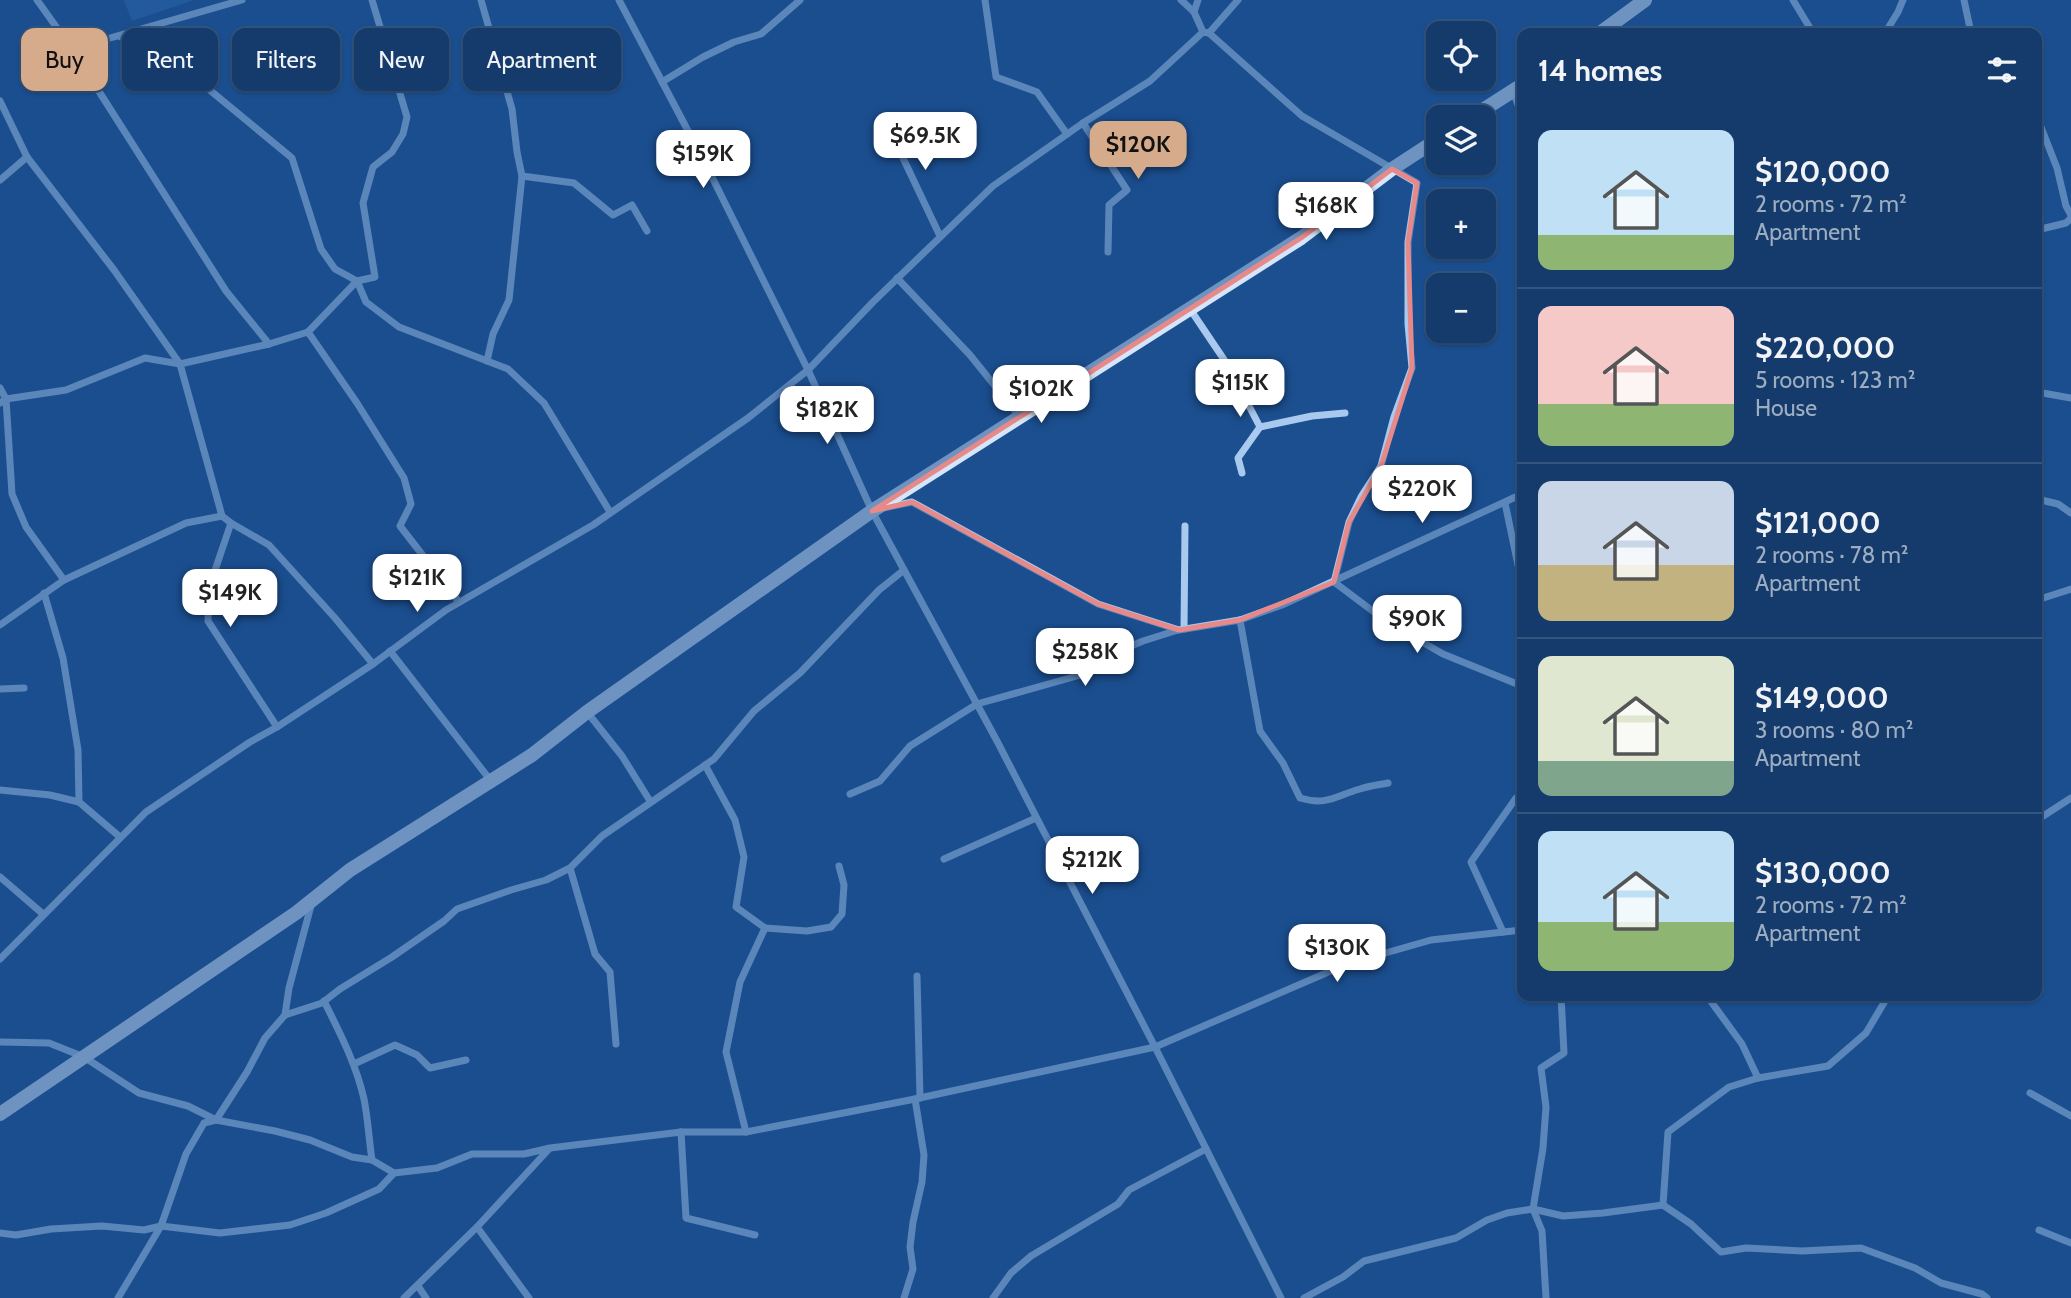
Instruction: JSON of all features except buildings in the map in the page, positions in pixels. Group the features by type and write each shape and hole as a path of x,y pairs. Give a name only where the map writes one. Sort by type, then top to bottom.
{"street":[{"path":"37,0 57,28"},
{"path":"108,39 242,0"},
{"path":"3,401 66,390 145,358 180,364 268,345 308,332 357,281 375,277 363,203 373,167 393,152 407,117 372,0"},
{"path":"481,0 512,109 522,176 509,300 493,334 487,361"},
{"path":"619,0 706,165 808,370 872,511 977,704 1155,1046 1281,1298"},
{"path":"662,82 703,57 734,42 761,34 800,0"},
{"path":"985,0 996,77 1037,92 1067,134"},
{"path":"1181,0 1194,12 1206,33 1302,116 1416,183 1408,242 1408,324 1412,368 1394,417 1381,466 1349,522 1334,582"},
{"path":"1194,12 1198,0"},
{"path":"0,959 146,812 373,664 459,602 593,525 748,418 808,370 897,278 993,186 1150,81 1206,33 1238,0"},
{"path":"1607,28 1645,0"},
{"path":"1793,0 1808,28"},
{"path":"1888,28 1903,0"},
{"path":"1964,0 1970,28"},
{"path":"119,36 177,63 292,158 321,249 335,269 357,281 366,302 398,327 508,369 544,402 610,512"},
{"path":"1491,105 1517,89"},
{"path":"99,91 226,291 268,345"},
{"path":"0,101 27,157 114,270 180,364 222,516 270,545 373,664"},
{"path":"885,120 940,236"},
{"path":"1083,124 1127,190 1108,205 1108,252"},
{"path":"2042,130 2057,168 2070,221 2042,229"},
{"path":"0,1114 313,900 350,870 532,755 587,712 872,511 1301,238 1392,169 1426,147"},
{"path":"0,180 27,157"},
{"path":"522,176 574,183 613,215 632,205 647,231"},
{"path":"897,278 970,355 1020,417"},
{"path":"1190,309 1227,364 1261,427"},
{"path":"308,332 404,478 411,504 400,526 459,602"},
{"path":"0,388 12,494 26,527 64,580"},
{"path":"2042,393 2071,398"},
{"path":"1242,473 1238,458 1261,427 1312,416 1345,413"},
{"path":"850,794 880,781 910,746 977,704 1084,674 1103,658 1143,641 1182,629 1240,620 1282,605 1517,497"},
{"path":"2042,500 2058,504 2071,513"},
{"path":"872,511 912,502 1098,604 1182,629"},
{"path":"1505,503 1517,560"},
{"path":"0,625 64,580 186,523 222,516"},
{"path":"231,523 209,588 208,621 277,727"},
{"path":"1182,629 1185,526"},
{"path":"118,1298 161,1226 186,1154 204,1123 216,1120 265,1038 285,1015 324,1001 392,957 457,909 546,880 570,868 602,835 714,759 754,710 800,673 879,590 904,570"},
{"path":"1334,582 1386,621 1443,654 1517,684"},
{"path":"2042,598 2071,589"},
{"path":"44,593 63,658 78,750 79,802"},
{"path":"1240,620 1259,731 1283,763 1300,798 1315,802 1339,798 1359,789 1388,783"},
{"path":"390,651 491,780"},
{"path":"0,689 24,688"},
{"path":"587,712 622,755 650,802"},
{"path":"705,765 735,820 744,857 736,907 765,928 807,931 831,926 842,915 844,885 839,866"},
{"path":"0,790 50,795 79,802 120,837"},
{"path":"1503,932 1471,862 1516,798"},
{"path":"2042,817 2071,798"},
{"path":"944,859 1036,818"},
{"path":"570,868 595,954 610,972 616,1044"},
{"path":"0,877 43,914"},
{"path":"285,1015 289,988 313,900"},
{"path":"746,1132 726,1052 740,982 765,928"},
{"path":"0,1042 49,1043 84,1056 139,1093 188,1106 216,1120 310,1140 352,1157 372,1160 394,1173 437,1168 472,1154 524,1154 681,1132 746,1132 918,1098 1155,1046 1347,964 1431,940 1517,931"},
{"path":"904,1298 913,1269 910,1247 924,1156 918,1098 917,976"},
{"path":"324,1001 354,1064 364,1100 372,1160"},
{"path":"1546,1298 1542,1231 1533,1209 1542,1158 1546,1107 1541,1068 1564,1053 1561,1001"},
{"path":"1711,1001 1742,1044 1758,1078"},
{"path":"1663,1205 1668,1132 1729,1087 1758,1078 1828,1066 1866,1033 1885,1001"},
{"path":"354,1064 395,1045 418,1055 430,1068 466,1060"},
{"path":"2030,1093 2071,1116"},
{"path":"681,1132 686,1218 755,1235"},
{"path":"404,1298 477,1227 550,1149"},
{"path":"993,1298 1011,1273 1031,1256 1118,1204 1129,1190 1206,1149"},
{"path":"0,1233 16,1235 51,1229 102,1226 145,1230 161,1226 220,1233 290,1225 326,1213 379,1189 394,1173"},
{"path":"1304,1298 1343,1277 1364,1261 1457,1238 1487,1220 1533,1209 1563,1216 1663,1205 1691,1224 1721,1252 1746,1248 1802,1251 1861,1248 1915,1268 1941,1283 1982,1294 1987,1298"},
{"path":"477,1227 529,1298"},
{"path":"2039,1230 2071,1243"},
{"path":"418,1286 426,1298"}],"highlighted area":[{"path":"1392,169 1417,183 1408,242 1412,368 1381,466 1349,522 1334,582 1240,620 1179,630 1098,604 912,502 872,511 1301,238"}],"shaded area":[{"path":"124,0 194,0 132,21"}]}
